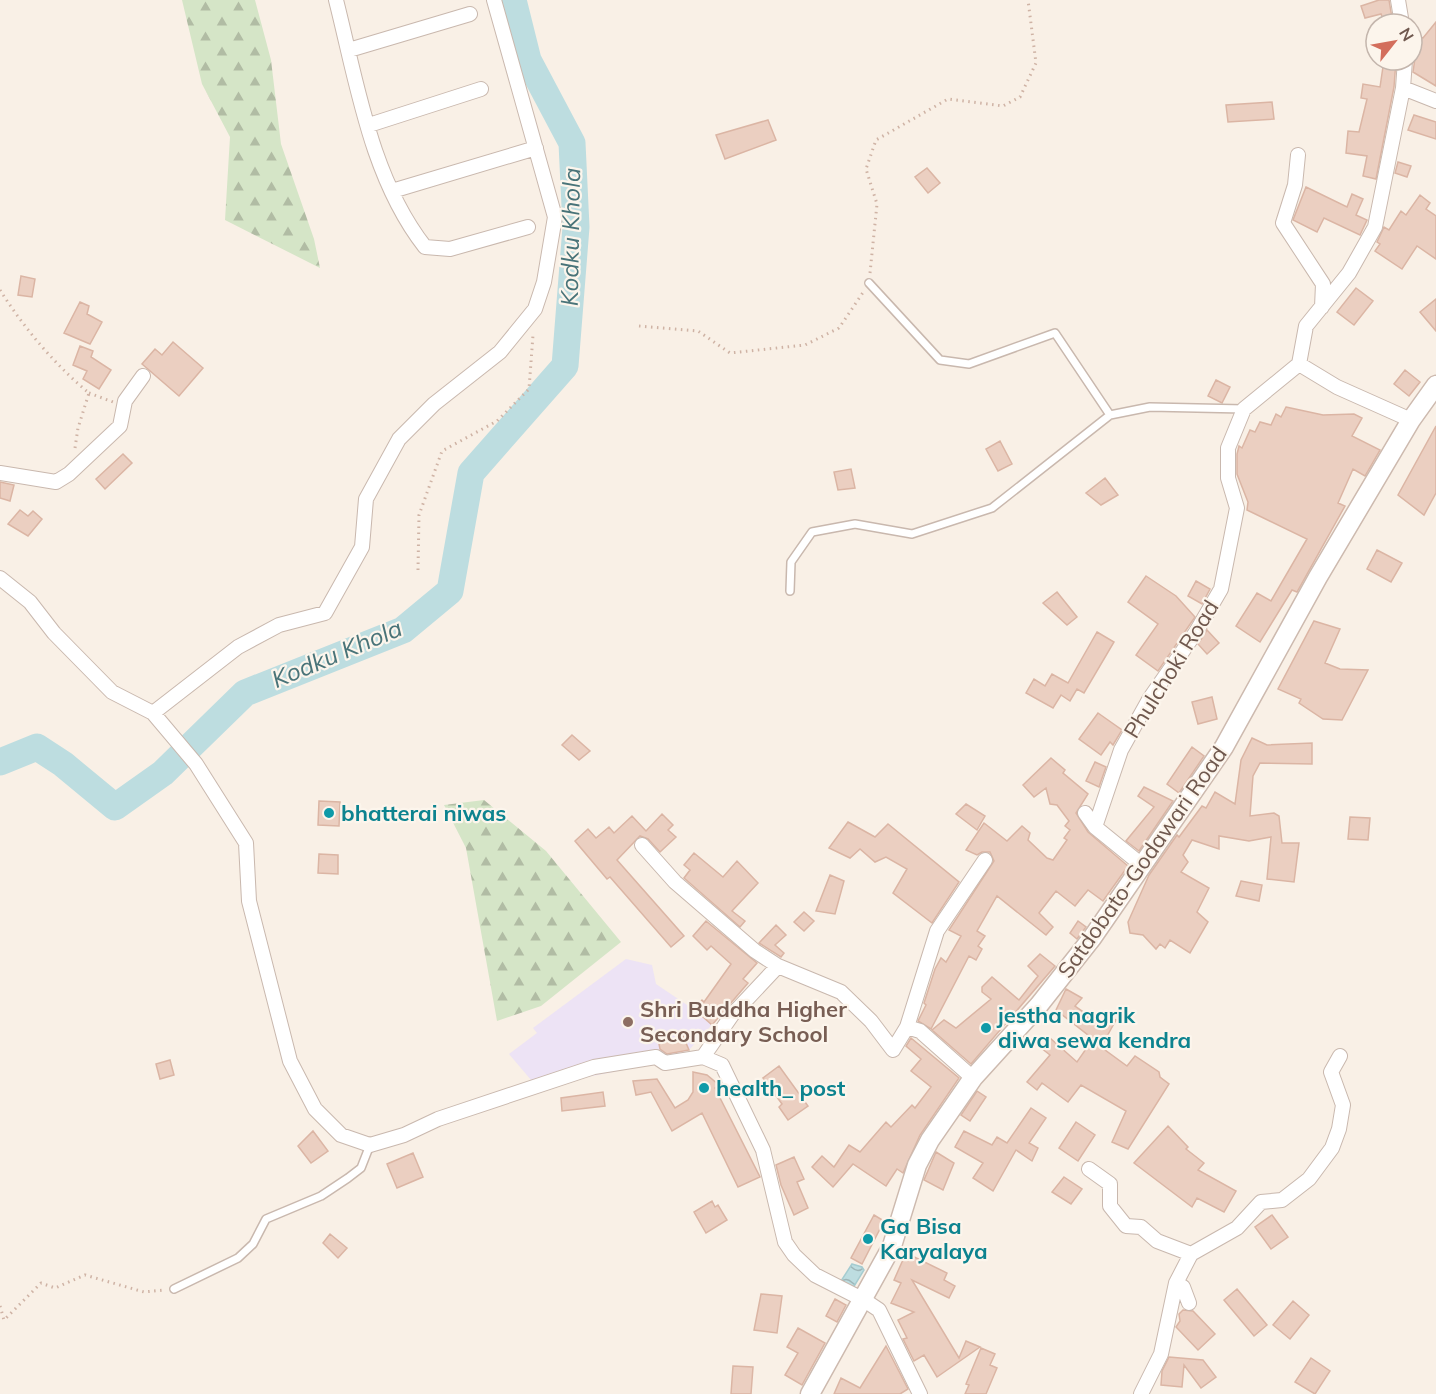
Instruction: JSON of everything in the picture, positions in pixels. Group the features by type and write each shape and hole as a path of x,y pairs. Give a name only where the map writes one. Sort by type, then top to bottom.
{"street":[{"path":"336,0 378,159 408,224 425,247 450,249 528,227"},
{"path":"153,713 238,647 279,625 325,613 362,547 366,499 399,439 434,404 500,352 535,309 544,282 555,217 494,0"},
{"path":"349,50 470,14"},
{"path":"1404,72 1375,227 1349,273 1306,326 1299,364 1337,387 1411,420"},
{"path":"369,124 481,88"},
{"path":"1402,88 1436,101"},
{"path":"392,191 536,148"},
{"path":"1298,155 1295,185 1283,223 1323,284 1322,307"},
{"name":"Phulchoki Road","path":"1095,827 1121,750 1150,698 1196,632 1221,589 1237,508 1228,478 1228,448 1244,409 1299,364"},
{"path":"0,473 56,482 69,474 120,426 125,402 143,375"},
{"name":"Satdobato-Godawari Road","path":"810,1394 892,1246 917,1165 926,1148 973,1077 1039,1005 1143,866 1224,747 1313,586 1411,420 1436,385"},
{"path":"0,578 30,602 54,633 112,692 153,713 196,764 246,843 249,901 290,1061 315,1109 341,1135 370,1145 404,1135 438,1119 594,1067 656,1058 665,1063 703,1058 722,1065 763,1150 785,1242 794,1255 815,1275 879,1310 920,1394"},
{"path":"1086,813 1095,827 1143,866"},
{"path":"642,845 675,882 755,951 778,966 841,992 871,1021 893,1050 907,1027 937,931 985,860"},
{"path":"703,1058 732,1015 778,966"},
{"path":"907,1027 920,1031 973,1077"},
{"path":"1141,1394 1161,1354 1176,1283 1191,1254 1237,1228 1261,1202 1282,1200 1308,1179 1328,1156 1339,1129 1343,1105 1331,1072 1340,1056"},
{"path":"1089,1169 1110,1184 1110,1206 1126,1226 1141,1227 1157,1241 1191,1254"},
{"path":"1176,1283 1183,1287 1189,1304"}],"lane":[{"path":"869,283 940,360 969,364 1055,333 1110,415"},
{"path":"790,591 791,562 812,532 855,524 912,534 992,508 1110,415 1150,407 1244,409"},
{"path":"174,1289 238,1258 253,1244 266,1219 321,1196 348,1178 361,1168 370,1145"}],"path":[{"path":"639,326 698,331 730,353 805,345 839,328 869,283 877,204 866,169 876,140 948,99 1003,106 1020,97 1036,63 1028,0"},
{"path":"0,290 16,315 74,380 89,393 113,402 125,402"},
{"path":"418,570 419,515 442,452 497,421 529,389 535,309"},
{"path":"69,474 78,428 89,393"},
{"path":"2,1321 41,1283 55,1288 86,1275 144,1292 174,1289"},
{"path":"0,1306 2,1321"}],"shaded area":[{"name":"Shri Buddha Higher Secondary School","path":"626,959 652,965 656,984 693,1009 702,1000 720,1016 689,1050 638,1067 537,1087 509,1054 537,1033 533,1028"}],"green space":[{"path":"182,0 255,0 271,60 281,144 314,239 320,268 225,220 230,137 202,84"},
{"path":"484,800 546,851 621,942 541,1006 497,1021 466,848 444,805"}],"water":[{"path":"852,1264 864,1270 853,1288 841,1281"}],"building":[{"path":"1379,0 1389,0 1391,12 1364,12 1364,15 1361,6"},
{"path":"1436,22 1436,86 1413,72 1424,72 1424,37"},
{"path":"1382,72 1395,72 1376,179 1363,176 1367,156 1346,153 1348,131 1359,132 1367,99 1361,98 1363,84 1380,87"},
{"path":"1272,102 1274,119 1228,122 1226,105"},
{"path":"1414,115 1436,122 1436,139 1408,130"},
{"path":"768,120 776,140 725,159 716,135"},
{"path":"1398,162 1411,166 1407,177 1395,173"},
{"path":"927,168 940,183 928,193 915,177"},
{"path":"1306,187 1347,207 1352,194 1363,199 1356,215 1367,220 1360,235 1324,218 1317,232 1293,220"},
{"path":"1420,195 1430,203 1426,209 1436,216 1436,259 1417,246 1402,269 1375,251 1380,244 1377,242 1384,227 1389,230 1401,211 1406,215"},
{"path":"21,276 35,279 32,297 18,295"},
{"path":"1356,288 1373,301 1354,325 1337,312"},
{"path":"1436,299 1436,331 1420,312"},
{"path":"80,302 89,306 87,314 102,322 90,344 64,333"},
{"path":"173,342 203,368 179,396 142,364 155,349 162,355"},
{"path":"80,346 93,351 91,357 111,370 99,389 83,379 87,371 73,365"},
{"path":"1405,370 1420,382 1409,396 1394,384"},
{"path":"1216,380 1230,387 1222,403 1208,396"},
{"path":"1286,407 1323,415 1354,414 1362,418 1352,436 1380,450 1365,476 1353,469 1338,503 1345,506 1297,592 1292,590 1260,642 1236,626 1257,593 1271,601 1307,539 1247,510 1248,502 1237,474 1237,454 1239,446 1242,448 1250,430 1255,432 1260,422 1271,425 1276,414 1281,417"},
{"path":"1436,426 1436,493 1424,515 1398,495"},
{"path":"1000,441 1012,464 998,471 986,449"},
{"path":"123,454 132,463 105,489 96,479"},
{"path":"851,469 855,488 838,490 834,472"},
{"path":"1105,478 1118,495 1101,505 1086,493"},
{"path":"0,482 14,485 10,501 0,498"},
{"path":"20,510 28,516 33,511 42,519 28,536 8,524"},
{"path":"1377,550 1402,563 1391,582 1367,569"},
{"path":"1146,576 1176,596 1195,617 1158,671 1136,655 1158,624 1128,602"},
{"path":"1196,581 1210,589 1202,604 1188,596"},
{"path":"1057,592 1077,617 1067,625 1043,603"},
{"path":"1314,621 1340,629 1325,663 1340,669 1368,670 1342,720 1323,719 1299,703 1301,699 1278,689"},
{"path":"1207,630 1219,643 1207,654 1198,644"},
{"path":"1097,632 1114,642 1084,693 1077,689 1070,701 1061,695 1053,708 1026,693 1034,679 1045,686 1052,674 1068,683"},
{"path":"1212,697 1217,719 1198,724 1192,702"},
{"path":"1098,713 1122,730 1113,745 1110,742 1101,755 1079,739"},
{"path":"572,735 590,751 579,760 562,745"},
{"path":"1252,738 1267,745 1312,743 1312,764 1260,763 1253,776 1250,816 1274,813 1279,816 1282,843 1299,843 1294,882 1267,879 1271,837 1249,841 1219,836 1219,849 1192,840 1183,855 1188,862 1181,872 1209,888 1197,912 1208,922 1190,953 1170,940 1165,948 1160,944 1156,949 1143,935 1130,933 1128,922 1149,875 1177,835 1179,837 1202,806 1206,808 1215,792 1235,804 1241,760"},
{"path":"1192,747 1204,756 1179,793 1167,784"},
{"path":"1051,758 1065,770 1063,773 1088,794 1076,813 1088,832 1128,866 1103,901 1088,890 1075,906 1056,891 1039,913 1053,927 1046,935 997,896 977,931 985,936 978,946 982,949 976,960 969,956 931,1029 918,1021 926,1005 924,1003 935,969 941,958 946,962 961,936 949,930 994,861 990,852 977,855 966,850 984,823 1007,841 1022,826 1030,833 1028,840 1047,858 1053,860 1067,840 1064,838 1070,830 1065,826 1069,821 1057,805 1050,804 1046,788 1034,797 1023,785"},
{"path":"1095,762 1106,767 1099,787 1086,781"},
{"path":"1144,787 1173,801 1139,851 1126,841 1154,807 1138,796"},
{"name":"bhatterai niwas","path":"319,801 340,802 339,826 318,825"},
{"path":"966,804 985,816 977,830 956,814"},
{"path":"662,814 673,825 668,830 676,837 660,852 648,839 640,836 617,860 684,936 671,947 575,841 588,829 596,838 609,827 614,833 632,816 646,831"},
{"path":"1350,817 1370,818 1368,840 1348,839"},
{"path":"848,822 875,837 888,824 959,882 932,923 893,893 907,869 886,857 875,862 860,849 850,858 829,848"},
{"path":"694,853 723,877 737,861 758,883 732,911 745,921 740,927 684,878 690,870 684,865"},
{"path":"319,854 338,855 338,874 318,873"},
{"path":"830,875 844,881 835,914 816,911"},
{"path":"1241,881 1262,885 1259,901 1236,896"},
{"path":"804,912 814,921 804,931 794,922"},
{"path":"706,921 757,963 743,979 748,983 712,1025 694,1009 702,1000 704,1002 731,964 711,946 707,950 693,936"},
{"path":"1078,921 1086,927 1077,939 1070,933"},
{"path":"776,925 786,935 775,945 784,953 781,957 759,943"},
{"path":"1040,954 1055,966 971,1064 932,1030 944,1020 956,1028 991,999 982,992 982,987 992,977 1019,1000 1038,976 1028,966"},
{"path":"1066,989 1082,998 1075,1006 1089,1016 1087,1017 1102,1026 1109,1016 1116,1020 1101,1047 1127,1066 1135,1056 1159,1072 1160,1077 1169,1084 1128,1149 1112,1142 1126,1111 1081,1085 1068,1102 1042,1083 1037,1090 1027,1082 1050,1055 1041,1048 1050,1038 1077,1062 1093,1039 1056,1010"},
{"path":"683,1036 689,1050 667,1054 660,1049 659,1044"},
{"path":"911,1038 959,1078 920,1135 903,1173 897,1169 886,1186 853,1164 833,1187 812,1167 822,1156 834,1167 849,1145 860,1152 886,1122 891,1127 912,1105 915,1108 931,1087 911,1071 921,1059 906,1046"},
{"path":"170,1060 174,1075 160,1079 156,1064"},
{"path":"779,1066 808,1106 788,1120 779,1107 782,1104 763,1078"},
{"path":"693,1072 707,1075 719,1085 715,1088 760,1177 738,1187 702,1113 672,1131 651,1092 636,1095 633,1081 657,1079 675,1108 688,1100 693,1092"},
{"path":"977,1091 986,1097 970,1121 961,1115"},
{"path":"603,1092 605,1106 562,1111 561,1098"},
{"path":"1031,1108 1046,1118 1029,1143 1038,1148 1032,1161 1016,1150 993,1191 973,1178 983,1163 955,1147 964,1131 992,1145 997,1137 1007,1143"},
{"path":"1076,1122 1095,1135 1078,1161 1059,1148"},
{"path":"1168,1126 1188,1147 1186,1149 1204,1163 1198,1170 1236,1191 1224,1212 1197,1198 1192,1207 1134,1163"},
{"path":"313,1131 328,1151 311,1163 298,1146"},
{"path":"936,1152 954,1163 943,1190 924,1180"},
{"path":"413,1153 423,1177 397,1188 387,1164"},
{"path":"794,1157 804,1179 797,1182 808,1208 794,1215 781,1185 776,1165"},
{"path":"1064,1177 1082,1189 1071,1204 1052,1192"},
{"path":"712,1201 715,1207 718,1205 727,1220 706,1233 694,1212"},
{"name":"Ga Bisa Karyalaya","path":"874,1215 884,1221 862,1264 851,1258"},
{"path":"1272,1215 1288,1237 1271,1249 1255,1227"},
{"path":"330,1234 347,1248 338,1258 323,1243"},
{"path":"906,1253 947,1273 944,1280 955,1286 949,1298 912,1280 959,1358 966,1341 980,1347 937,1377 924,1355 914,1361 903,1339 907,1338 898,1320 914,1312 891,1303 901,1283 894,1280"},
{"path":"1237,1289 1267,1325 1254,1336 1224,1300"},
{"path":"761,1294 782,1296 777,1333 754,1330"},
{"path":"835,1299 846,1305 837,1322 826,1316"},
{"path":"1293,1301 1309,1315 1290,1339 1273,1325"},
{"path":"1183,1310 1193,1311 1215,1334 1198,1350 1176,1327 1180,1321 1179,1314"},
{"path":"798,1328 825,1343 802,1385 785,1375 798,1353 787,1347"},
{"path":"886,1346 908,1389 900,1394 834,1394 841,1378 860,1388"},
{"path":"981,1348 995,1354 990,1365 997,1368 986,1394 965,1394 969,1385 966,1384"},
{"path":"1169,1357 1203,1360 1216,1377 1201,1388 1184,1365 1182,1387 1161,1385 1162,1371"},
{"path":"1311,1358 1330,1371 1315,1394 1295,1382"},
{"path":"733,1366 753,1367 751,1394 731,1394"}],"waterway":[{"name":"Kodku Khola","path":"0,762 37,747 63,764 115,807 163,773 245,693 403,630 450,591 471,473 565,366 576,227 572,143 528,60 513,0"}],"place":[{"name":"bhatterai niwas","path":"329,813"},
{"name":"Shri Buddha Higher Secondary School","path":"628,1022"},
{"name":"jestha nagrik diwa sewa kendra","path":"986,1028"},
{"name":"health_ post","path":"704,1088"},
{"name":"Ga Bisa Karyalaya","path":"868,1239"}]}
